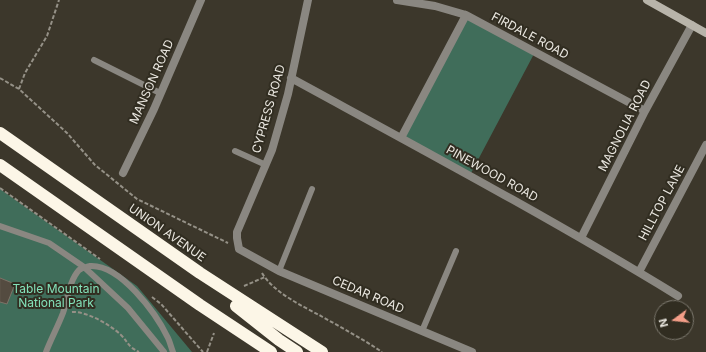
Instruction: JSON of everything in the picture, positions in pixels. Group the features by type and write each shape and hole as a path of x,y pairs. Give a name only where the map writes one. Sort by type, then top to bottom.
{"highway":[{"name":"UNION AVENUE","path":"0,133 200,273 322,352"},
{"path":"0,165 200,305 271,352"},
{"path":"200,273 217,291 279,340 297,352"}],"main road":[{"path":"647,0 706,33"}],"street":[{"name":"MANSON ROAD","path":"124,173 201,0"},
{"name":"CYPRESS ROAD","path":"255,258 239,249 237,238 240,225 272,150 283,113 308,0"},
{"name":"FIRDALE ROAD","path":"397,0 435,6 466,15 645,111"},
{"path":"401,138 466,15"},
{"name":"MAGNOLIA ROAD","path":"581,238 645,111 692,26"},
{"name":"PINEWOOD ROAD","path":"291,78 581,238 678,296"},
{"name":"HILLTOP LANE","path":"639,272 706,145"},
{"name":"CEDAR ROAD","path":"255,258 280,271 472,352"}],"lane":[{"path":"94,60 160,92"},
{"path":"235,151 266,165"},
{"path":"280,271 312,189"},
{"path":"0,226 49,244 84,267 128,308 164,352"},
{"path":"422,331 456,251"},
{"path":"46,352 63,313 73,279 78,271 84,267 98,266 111,271 133,290 152,313 168,338 173,352"}],"path":[{"path":"19,90 25,73 47,36 59,0"},
{"path":"255,258 265,277 290,299 370,343 382,352"},
{"path":"244,286 265,277"},
{"path":"63,313 77,312 99,320 120,334 131,348 139,352"},
{"path":"207,352 214,333"}],"green space":[{"path":"466,15 535,52 470,175 401,138"},
{"name":"Table Mountain National Park","path":"0,189 137,286 192,352 0,352"}],"building":[{"path":"0,278 15,284 7,304 0,302"}]}
